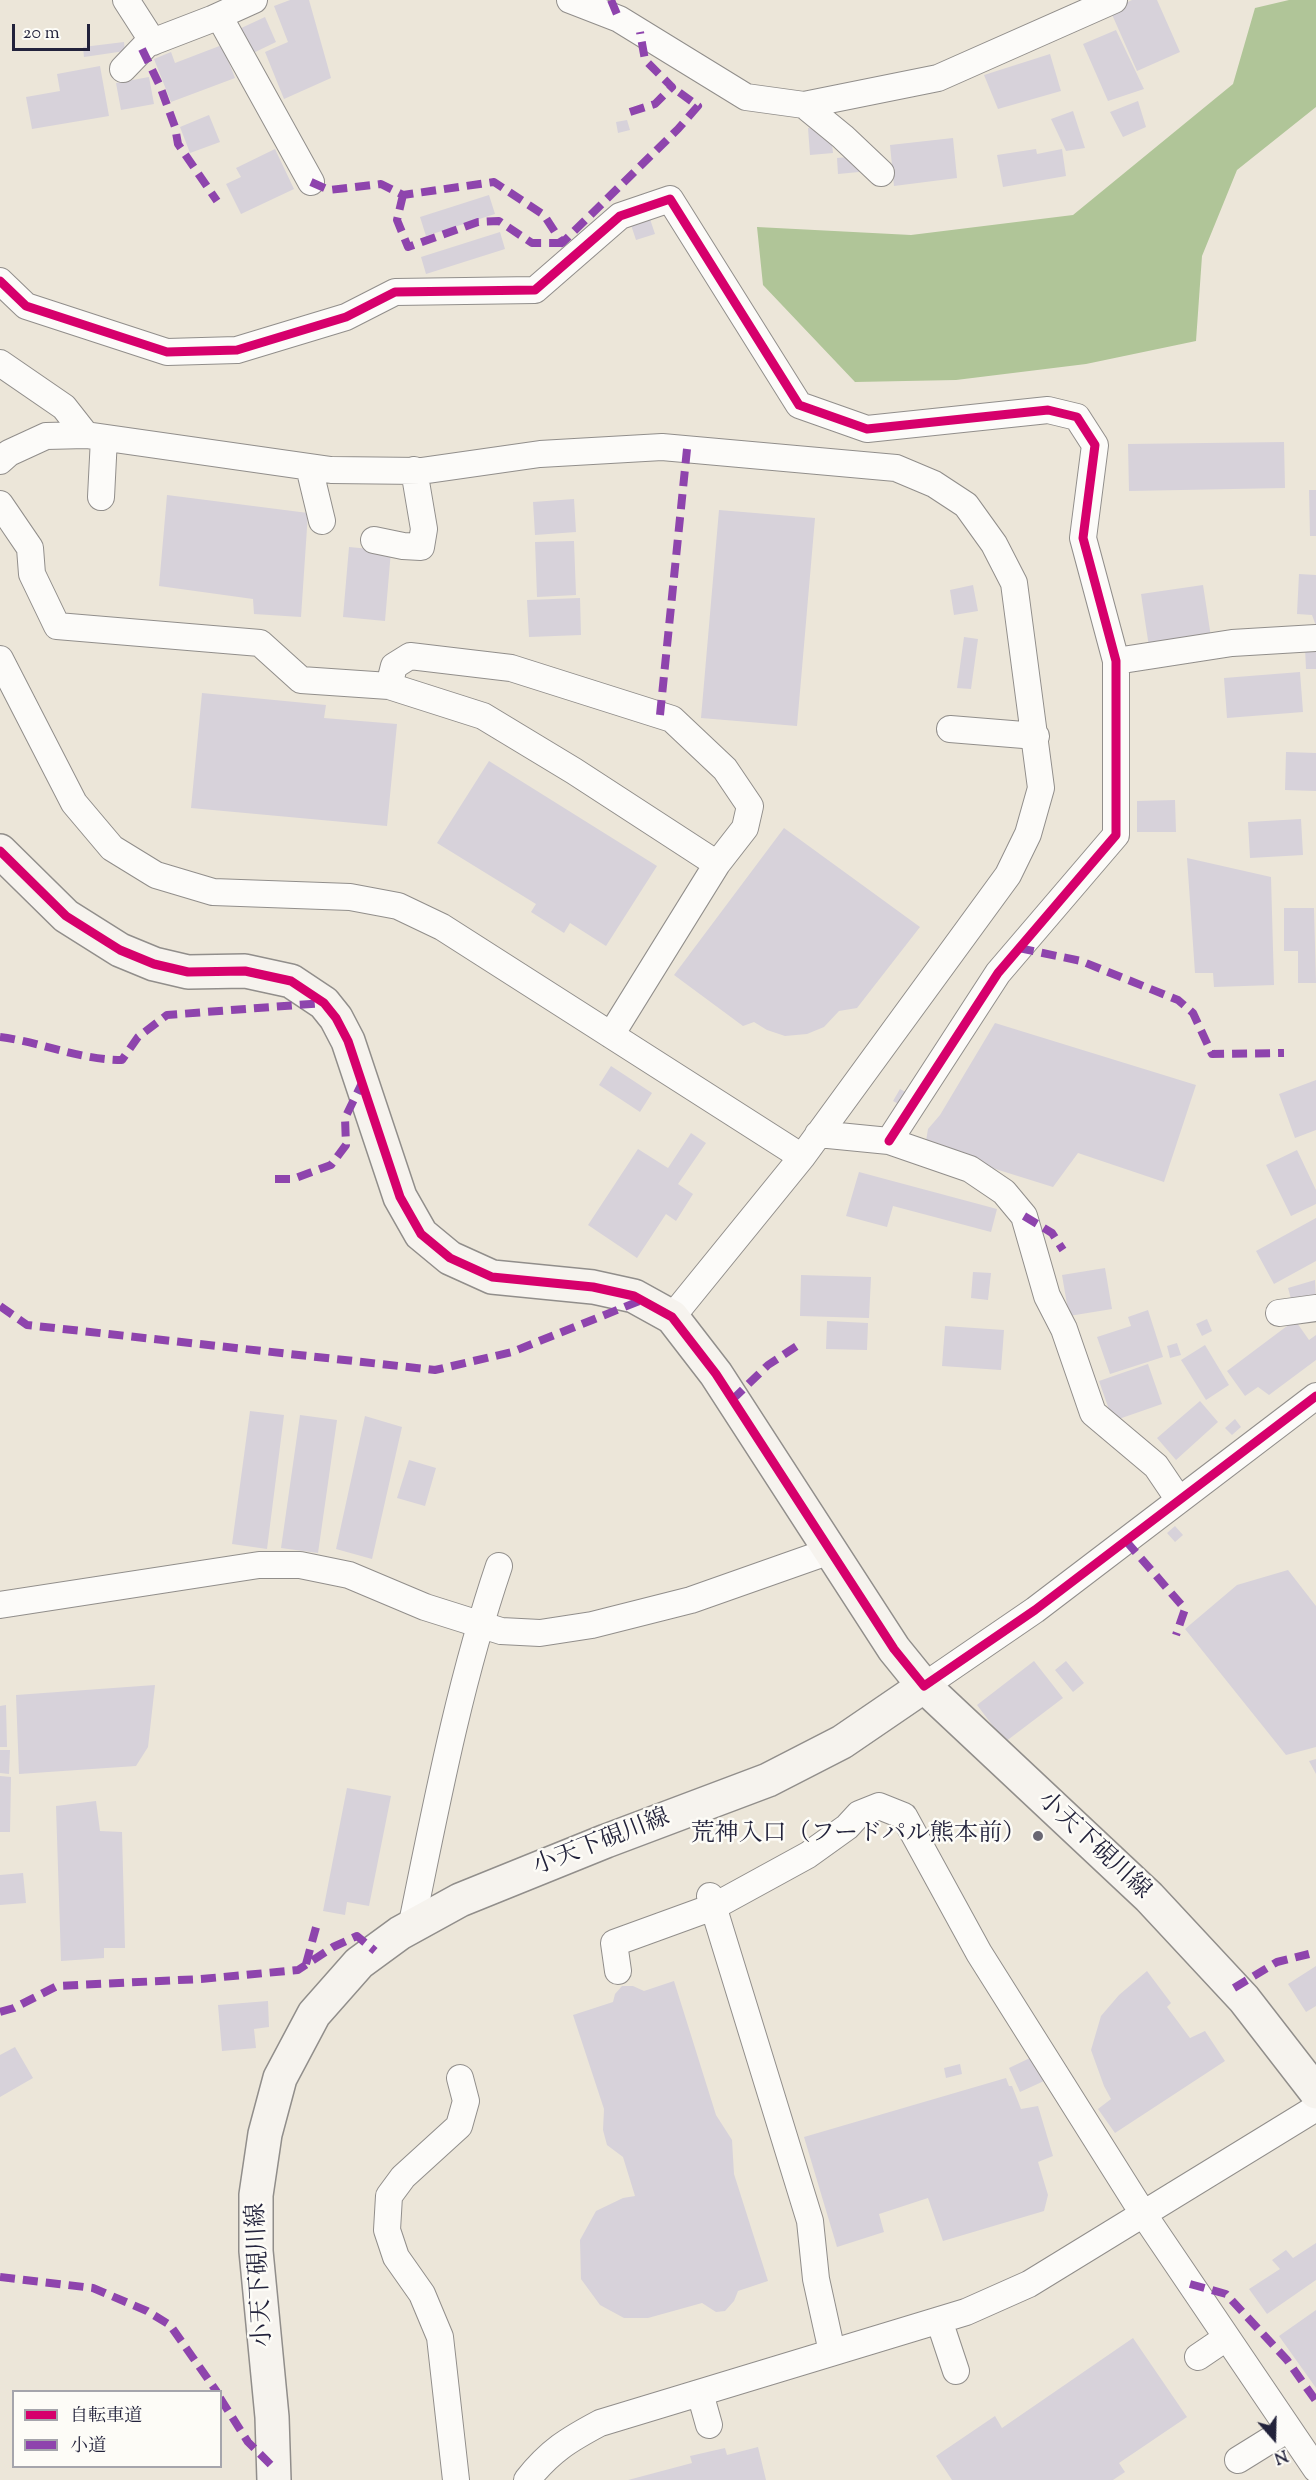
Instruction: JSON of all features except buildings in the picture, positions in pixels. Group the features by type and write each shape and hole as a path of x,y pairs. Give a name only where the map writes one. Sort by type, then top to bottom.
{"main road":[{"path":"0,851 66,916 120,950 154,964 188,972 245,971 291,981 324,1003 336,1018 348,1041 400,1197 421,1234 450,1258 492,1277 593,1287 634,1296 672,1317 716,1374 894,1649 924,1686"},
{"name":"小天下硯川線","path":"274,2480 272,2417 256,2251 256,2195 265,2133 280,2078 314,2014 359,1963 411,1928 460,1900 606,1841 768,1780 842,1742 924,1686 1149,1897 1244,1999 1316,2092"}],"street":[{"path":"126,0 153,42"},
{"path":"123,69 147,44 254,0"},
{"path":"570,0 619,19 746,98 804,105 938,78 1100,3"},
{"path":"219,16 311,182"},
{"path":"804,105 843,137 881,173"},
{"path":"0,281 26,306 167,352 237,350 346,317 395,292 535,290 620,216 670,199 799,405 867,429 1048,410 1077,417 1095,445 1083,538 1116,661 1116,835 998,973 889,1141"},
{"path":"0,363 64,406 95,436 101,496"},
{"path":"0,461 9,453 46,436 95,436 331,470 414,470 540,454 662,447 896,468 934,484 966,505 994,544 1014,583 1036,735 1041,788 1028,834 1008,875 802,1157 672,1317"},
{"path":"309,467 322,521"},
{"path":"374,540 422,547 424,530 414,470"},
{"path":"0,504 30,548 32,574 57,627 260,643 301,680 389,686 483,716 574,771 717,864"},
{"path":"1116,661 1232,643 1316,638"},
{"path":"389,686 394,666 410,656 511,668 672,719 725,769 750,806 746,828 717,864 611,1035"},
{"path":"0,659 74,803 111,848 156,875 213,892 350,897 399,906 442,927 802,1157"},
{"path":"950,729 1036,735"},
{"path":"818,1134 889,1141 970,1169 1004,1192 1024,1216 1047,1296 1065,1329 1093,1413 1156,1466 1179,1500"},
{"path":"1279,1313 1316,1308"},
{"path":"924,1686 1035,1610 1316,1396"},
{"path":"0,1605 259,1565 300,1565 349,1575 425,1606 501,1631 540,1634 592,1625 692,1600 830,1551"},
{"path":"411,1928 448,1751 479,1624 499,1566"},
{"path":"618,1971 614,1943 712,1901 808,1855 847,1827 859,1814 879,1806 904,1816 979,1953 1144,2215 1316,2469"},
{"path":"712,1901 810,2222 816,2279 832,2352"},
{"path":"456,2480 440,2337 422,2294 396,2257 387,2230 389,2196 403,2176 459,2126 466,2101 460,2078"},
{"path":"527,2480 562,2443 600,2423 966,2312 1029,2284 1316,2108"},
{"path":"939,2320 956,2371"},
{"path":"1198,2357 1226,2338"},
{"path":"700,2393 709,2425"},
{"path":"1238,2460 1288,2429"}],"green space":[{"path":"1289,0 1316,0 1316,107 1237,170 1202,256 1196,341 1086,364 956,380 855,382 763,285 757,227 911,235 1073,215 1233,84 1255,8"}],"marked path":[{"path":"611,0 619,19"},
{"path":"630,112 655,104 672,87 645,60 640,32"},
{"path":"142,49 160,86 175,127 178,144 217,201"},
{"path":"311,182 329,190 381,184 403,195 494,182 544,215 562,243 678,129 698,106 672,87"},
{"path":"403,195 397,220 408,247 478,222 499,221 532,243 562,243"},
{"path":"660,715 687,449"},
{"path":"1019,948 1081,961 1178,1000 1193,1013 1212,1054 1284,1053"},
{"path":"0,1037 91,1057 122,1060 138,1037 167,1015 324,1003"},
{"path":"275,1179 293,1179 331,1165 346,1145 345,1118 362,1083"},
{"path":"1024,1216 1052,1233 1063,1250"},
{"path":"0,1306 27,1325 435,1370 512,1352 642,1300"},
{"path":"732,1400 768,1365 800,1344"},
{"path":"1126,1541 1185,1609 1176,1635"},
{"path":"306,1964 318,1920"},
{"path":"0,2012 14,2008 57,1986 201,1979 298,1970 333,1947 357,1936 375,1951"},
{"path":"1234,1988 1277,1962 1309,1954"},
{"path":"0,2277 93,2288 147,2311 170,2325 216,2390"},
{"path":"1190,2284 1226,2294 1287,2360 1316,2401"},
{"path":"222,2401 248,2442 274,2468"}],"cycle path":[{"path":"0,281 26,306 167,352 237,350 346,317 395,292 535,290 620,216 670,199 799,405 867,429 1048,410 1077,417 1095,445 1083,538 1116,661 1116,835 998,973 889,1141"},
{"path":"0,851 66,916 120,950 154,964 188,972 245,971 291,981 324,1003 336,1018 348,1041 400,1197 421,1234 450,1258 492,1277 593,1287 634,1296 672,1317 716,1374 894,1649 924,1686 1035,1610 1316,1396"}],"place":[{"name":"荒神入口（フードパル熊本前）","path":"1038,1836"}]}
